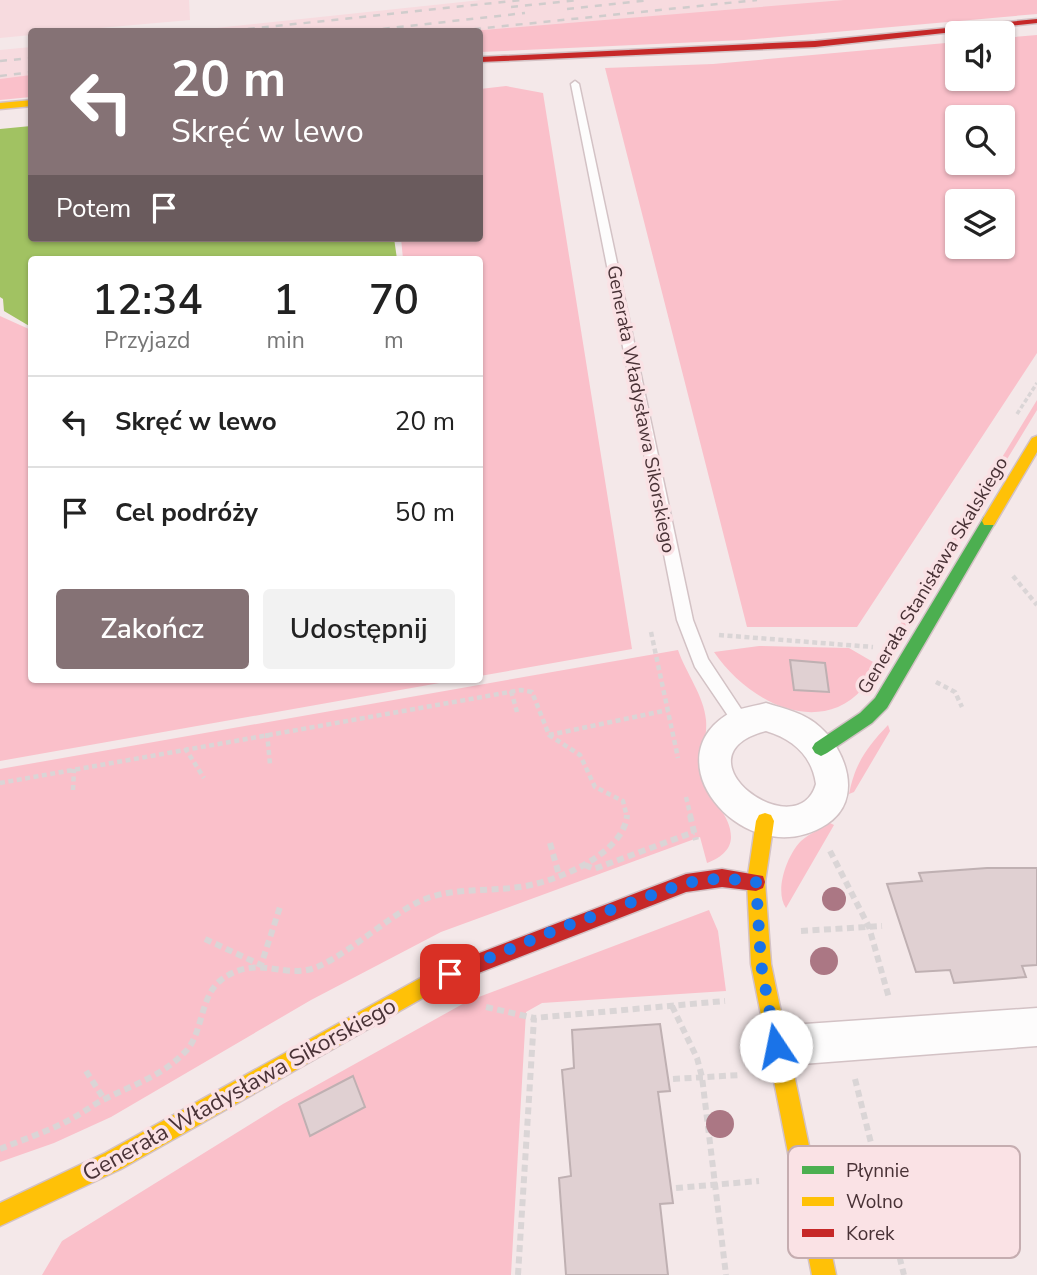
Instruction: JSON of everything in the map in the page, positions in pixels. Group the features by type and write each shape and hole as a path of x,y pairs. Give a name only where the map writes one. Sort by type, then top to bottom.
{"street":[{"path":"483,60 828,43 1037,21"},
{"path":"0,107 28,104"},
{"name":"Generała Stanisława Skalskiego","path":"821,748 866,718 881,703 1037,441"},
{"path":"766,717 780,719 808,733 821,748 828,759 832,774 831,790 824,803 813,814 796,821 765,821 734,804 717,779 715,752 720,740 741,721 766,717"},
{"path":"765,821 756,882 761,964 797,1146"},
{"name":"Generała Władysława Sikorskiego","path":"0,1214 113,1161 433,981 466,966 685,883 722,878 756,882"},
{"path":"776,1046 1037,1027"}],"lane":[{"name":"Generała Władysława Sikorskiego","path":"575,84 691,639 711,679 741,721"}],"path":[{"path":"1013,576 1037,605"},
{"path":"691,639 713,634 869,645"},
{"path":"928,677 956,692 962,707"},
{"path":"511,691 517,712"},
{"path":"0,783 511,691 532,692 537,699 548,735 580,755 592,783 616,794 627,810 628,822 622,834 584,865 522,887 431,897 323,964 306,970 261,965 205,939"},
{"path":"548,735 668,710"},
{"path":"267,733 270,764"},
{"path":"185,748 204,778"},
{"path":"73,790 74,769"},
{"path":"584,865 594,869 694,832"},
{"path":"550,843 559,875"},
{"path":"830,852 869,927 890,1004"},
{"path":"261,965 280,907"},
{"path":"793,932 882,926"},
{"path":"0,1149 72,1119 104,1099 149,1080 177,1062 188,1048 214,987 222,979 261,965"},
{"path":"518,1275 534,1018 735,1001"},
{"path":"672,1006 697,1058 702,1077 718,1184 726,1275"},
{"path":"846,1041 872,1146"},
{"path":"86,1071 104,1099"},
{"path":"673,1079 748,1075"},
{"path":"676,1188 763,1181"},
{"path":"900,1258 904,1275"}],"shaded area":[{"path":"0,0 189,0 190,20 100,28 28,28 28,35 0,38"},
{"path":"481,0 866,0 659,22 483,32 483,28 216,28"},
{"path":"844,0 1037,0 1037,14 744,40 483,52 483,30"},
{"path":"1037,35 1037,353 857,627 747,627 605,68 713,64 945,43 945,91 1015,91 1015,37"},
{"path":"28,47 28,77 0,80 0,50"},
{"path":"28,75 28,97 0,100 0,79"},
{"path":"506,86 543,93 632,649 483,675 483,256 403,256 401,242 483,242 483,89"},
{"path":"28,126 28,242 395,242 397,256 28,256 28,325 4,311 3,299 0,297 0,129"},
{"path":"0,316 28,329 28,683 439,683 0,761"},
{"path":"1037,400 1037,410 898,638 893,636"},
{"path":"759,646 849,648 880,666 862,690 845,704 820,712 802,712 785,708 752,691 737,679 714,652"},
{"path":"678,650 705,711 706,728 701,764 703,779 730,829 729,846 719,857 707,863 700,837 441,932 311,1000 111,1117 54,1143 0,1162 0,769"},
{"path":"888,725 890,731 854,792 849,794 862,757"},
{"path":"830,823 834,825 786,908 781,892 791,855 801,841"},
{"path":"709,910 718,931 726,991 542,1003 526,1012 511,1275 42,1275 62,1241 283,1104 468,1001"}],"building":[{"path":"790,660 825,663 829,692 794,690"},
{"path":"987,868 1037,868 1037,965 1022,966 1026,977 954,983 950,970 916,972 887,884 922,881 919,873"},
{"path":"660,1024 670,1091 658,1092 673,1203 660,1204 668,1275 566,1275 559,1178 571,1176 562,1070 574,1068 572,1030"},
{"path":"353,1076 365,1107 310,1136 299,1104"}],"railway":[{"path":"258,28 521,0"},
{"path":"511,7 579,0"},
{"path":"567,9 650,0"},
{"path":"483,28 757,0"},
{"path":"391,28 525,13"},
{"path":"0,61 28,58"},
{"path":"0,76 28,72"}],"traffic: fast":[{"path":"821,748 866,718 881,703 989,521"}],"traffic: slow":[{"path":"0,106 28,103"},
{"path":"989,521 1037,441"},
{"path":"765,821 756,882 761,964 798,1146"},
{"path":"0,1215 113,1161 435,980"},
{"path":"821,1258 824,1275"}],"traffic: jam":[{"path":"483,60 815,44 1037,21"},
{"path":"435,980 686,883 722,878 756,882"}],"route":[{"path":"450,974 563,927 685,883 722,878 756,882 761,964 776,1046"}]}
